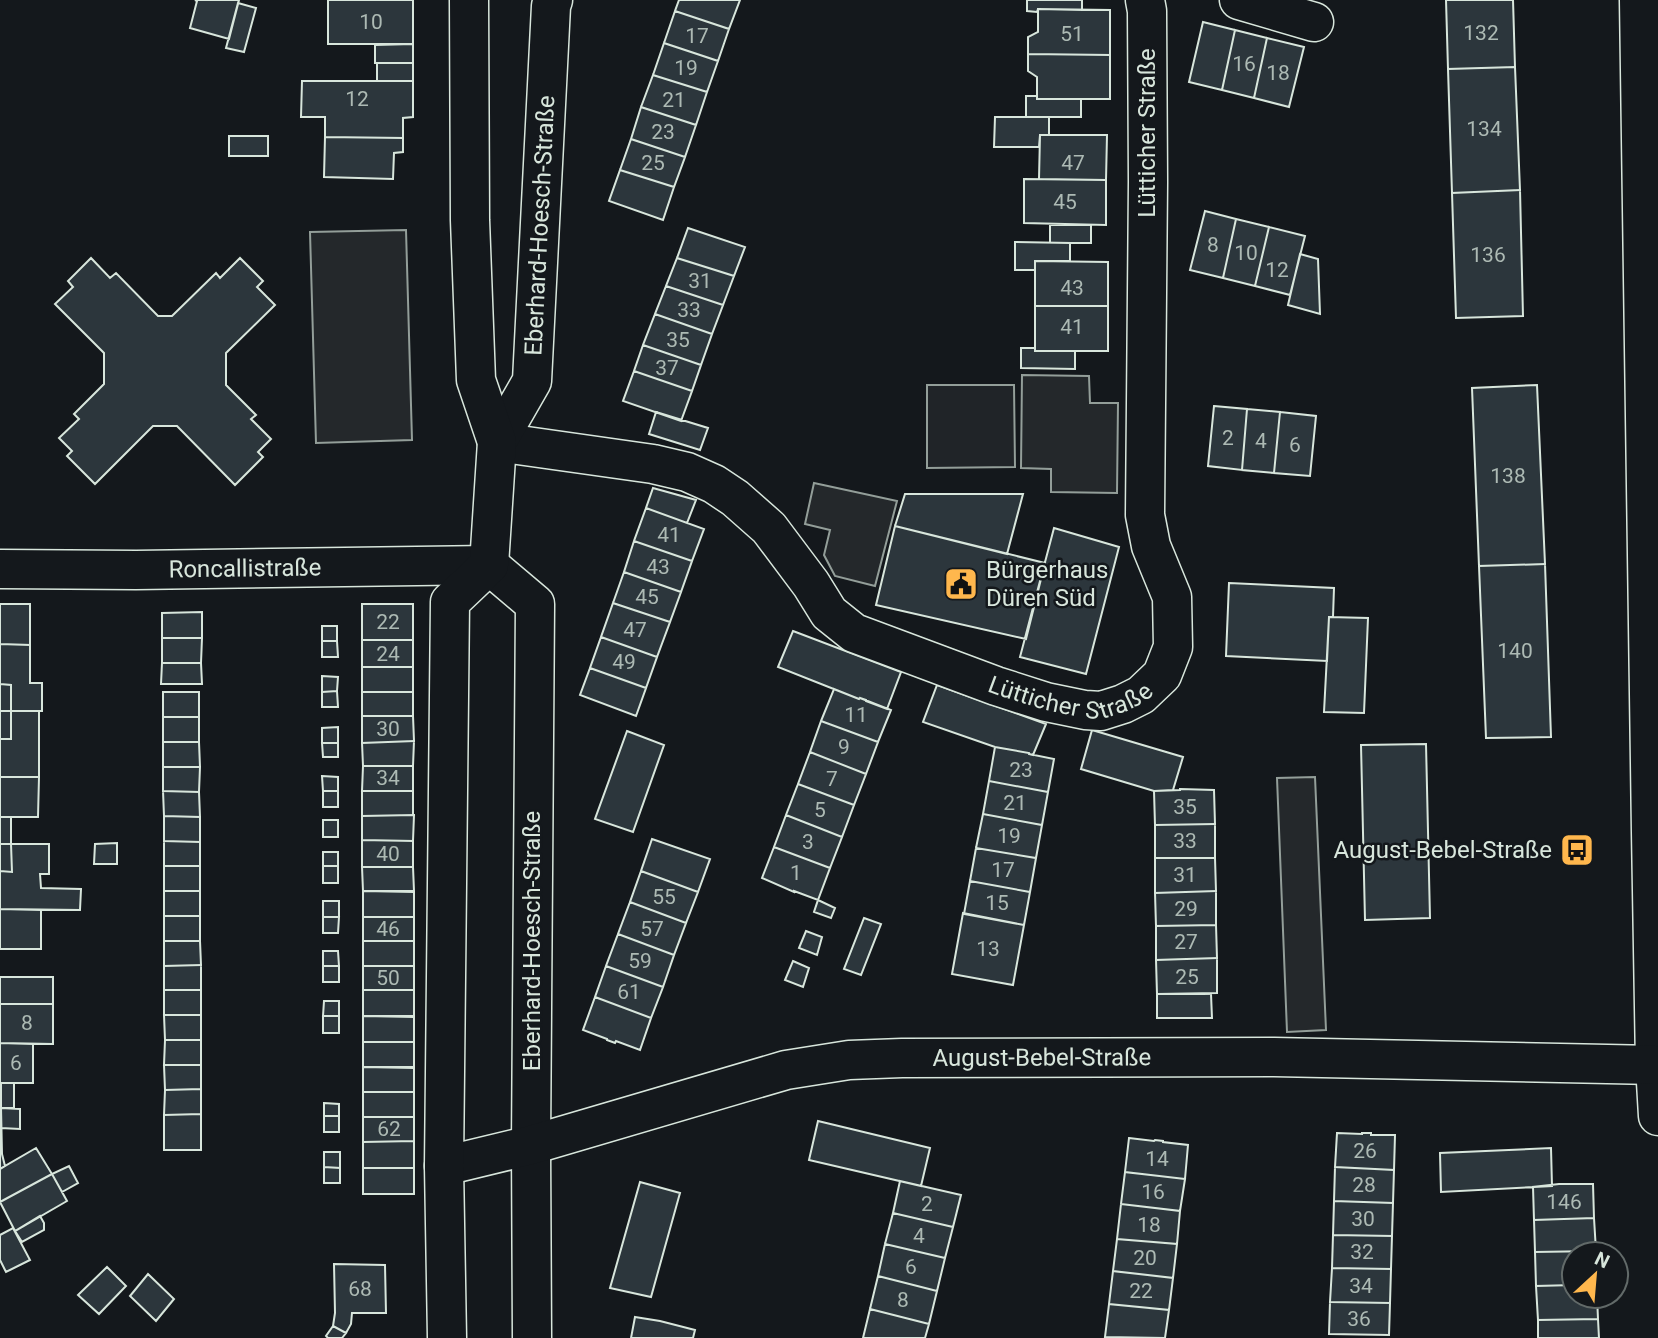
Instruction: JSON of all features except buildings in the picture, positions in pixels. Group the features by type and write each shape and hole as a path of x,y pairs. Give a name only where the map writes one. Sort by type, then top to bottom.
{"street":[{"name":"Eberhard-Hoesch-Straße","path":"469,0 470,220 476,380 497,442 489,565 535,604 531,1338"},
{"name":"Eberhard-Hoesch-Straße","path":"497,442 532,381 552,0"},
{"name":"Lütticher Straße","path":"497,442 653,464 687,472 714,484 735,498 769,528 829,613 854,634 1046,702 1101,711 1141,695 1163,675 1173,646 1172,597 1152,547 1145,515 1148,195 1145,0"},
{"path":"1239,0 1314,22"},
{"path":"1639,0 1658,1116"},
{"path":"447,1338 444,1166 450,602 489,565"},
{"name":"Roncallistraße","path":"0,569 136,570 489,565"},
{"name":"August-Bebel-Straße","path":"444,1166 531,1145 786,1070 849,1060 1274,1057 1656,1065"}],"shaded area":[{"path":"406,230 412,440 316,443 310,232"},
{"path":"1022,375 1089,376 1090,403 1118,403 1117,493 1051,492 1051,469 1021,468"},
{"path":"927,385 1014,385 1015,467 927,468"},
{"path":"814,483 897,501 875,586 835,576 824,555 830,530 805,524"},
{"path":"1315,777 1326,1030 1287,1032 1277,778"}],"place":[{"name":"Bürgerhaus Düren Süd","path":"961,584"},
{"name":"August-Bebel-Straße","path":"1577,850"}]}
